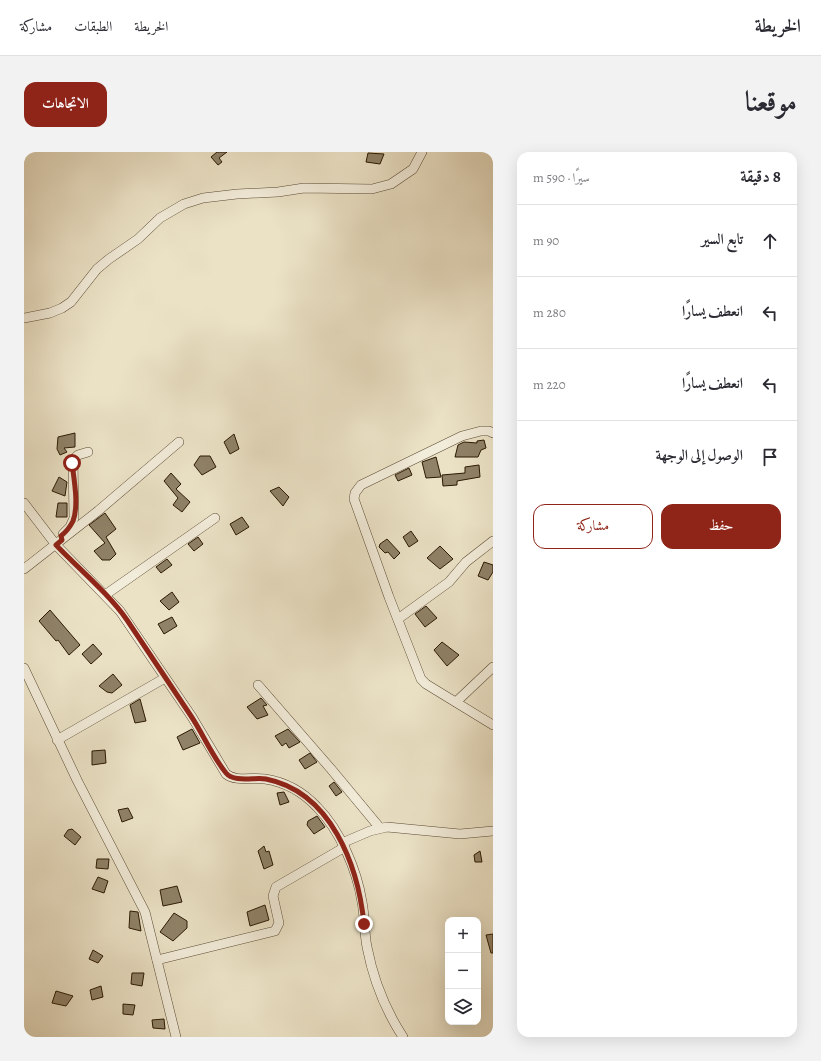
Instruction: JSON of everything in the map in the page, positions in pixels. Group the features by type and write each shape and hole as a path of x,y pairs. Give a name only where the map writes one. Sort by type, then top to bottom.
{"street":[{"path":"24,318 50,313 67,305 98,269 109,259 138,239 160,218 184,204 203,198 236,194 278,192 304,188 372,189 391,184 413,169 422,152"},
{"path":"493,433 489,431 481,431 462,436 361,485 357,488 354,499 421,679 426,684 493,725"},
{"path":"24,569 59,543 179,442"},
{"path":"59,543 61,536 70,527 74,518 75,498 72,463 76,457 88,452"},
{"path":"24,503 126,620 226,774 237,778 264,778 290,786 318,807 343,845 358,882 362,902 366,945 372,968 382,996 403,1037"},
{"path":"105,595 215,518"},
{"path":"398,619 449,582 466,562 493,541"},
{"path":"456,702 493,667"},
{"path":"24,668 58,740 145,912 176,1037"},
{"path":"58,740 165,678"},
{"path":"258,685 380,828"},
{"path":"157,960 275,931 279,923 273,896 276,887 343,845 380,828 404,828 460,834 493,831"}],"building":[{"path":"217,152 227,152 219,158 222,162 218,165 211,157"},
{"path":"368,153 384,154 380,164 366,162"},
{"path":"75,433 75,447 64,448 67,452 60,455 57,449 58,437"},
{"path":"234,434 239,449 230,454 224,442"},
{"path":"484,440 486,448 481,450 478,457 455,457 458,445 464,442 477,443 477,441"},
{"path":"200,456 210,456 216,467 202,475 194,465"},
{"path":"436,457 441,477 426,478 422,462"},
{"path":"479,465 480,477 457,481 457,485 443,486 442,475 465,473 465,467"},
{"path":"409,468 412,475 398,481 395,475"},
{"path":"171,473 181,484 176,489 190,502 182,512 173,505 178,498 164,481"},
{"path":"59,477 67,482 65,496 52,491"},
{"path":"279,487 289,497 283,506 270,491"},
{"path":"58,503 67,503 67,517 56,517"},
{"path":"105,513 116,529 106,537 116,554 110,560 102,560 94,551 105,543 89,525"},
{"path":"242,517 249,527 236,535 230,524"},
{"path":"411,531 418,541 409,547 403,537"},
{"path":"198,537 203,544 194,551 188,544"},
{"path":"387,539 400,553 394,559 388,552 385,553 379,547 380,544"},
{"path":"440,546 453,559 440,569 427,558"},
{"path":"167,559 172,565 161,573 156,567"},
{"path":"484,562 493,565 493,572 488,580 478,576"},
{"path":"172,592 179,602 169,610 160,601"},
{"path":"426,606 437,618 425,627 415,614"},
{"path":"50,610 80,645 69,655 58,640 56,641 39,621"},
{"path":"172,617 177,626 164,634 158,624"},
{"path":"442,642 459,655 447,666 434,650"},
{"path":"93,644 102,654 91,664 82,654"},
{"path":"113,674 122,685 112,693 107,692 99,686"},
{"path":"261,698 267,705 263,706 268,715 257,719 247,707"},
{"path":"140,699 146,721 135,723 130,705"},
{"path":"192,729 200,743 183,750 177,737"},
{"path":"288,729 300,742 289,748 286,743 282,746 275,736"},
{"path":"105,750 106,763 92,765 92,751"},
{"path":"310,753 317,762 305,769 299,760"},
{"path":"334,782 342,792 336,796 329,786"},
{"path":"284,792 289,802 280,805 277,793"},
{"path":"128,808 133,818 122,822 118,810"},
{"path":"317,816 325,827 314,834 307,825 308,821"},
{"path":"72,829 81,837 75,845 64,836 68,830"},
{"path":"264,846 266,852 269,851 273,865 264,869 258,851"},
{"path":"480,851 482,862 475,862 474,855"},
{"path":"97,859 109,859 108,869 96,868"},
{"path":"98,877 108,881 104,893 92,889"},
{"path":"177,886 182,902 163,906 160,890"},
{"path":"265,905 269,920 250,926 247,912"},
{"path":"130,911 138,912 141,931 129,928"},
{"path":"174,913 187,921 187,928 173,941 160,932"},
{"path":"493,934 493,953 491,953 486,935"},
{"path":"93,950 103,956 98,963 89,959"},
{"path":"132,973 144,973 142,986 131,984"},
{"path":"101,986 103,997 92,1000 90,990"},
{"path":"56,991 73,996 66,1006 52,1003"},
{"path":"123,1004 135,1005 133,1015 123,1014"},
{"path":"164,1019 165,1029 153,1028 152,1020"}],"route":[{"path":"72,463 75,498 74,518 70,527 61,536 62,540 56,545 120,610 192,717 226,774 237,778 264,778 282,782 308,798 318,807 345,848 353,868 358,882 362,902 364,924"}]}
